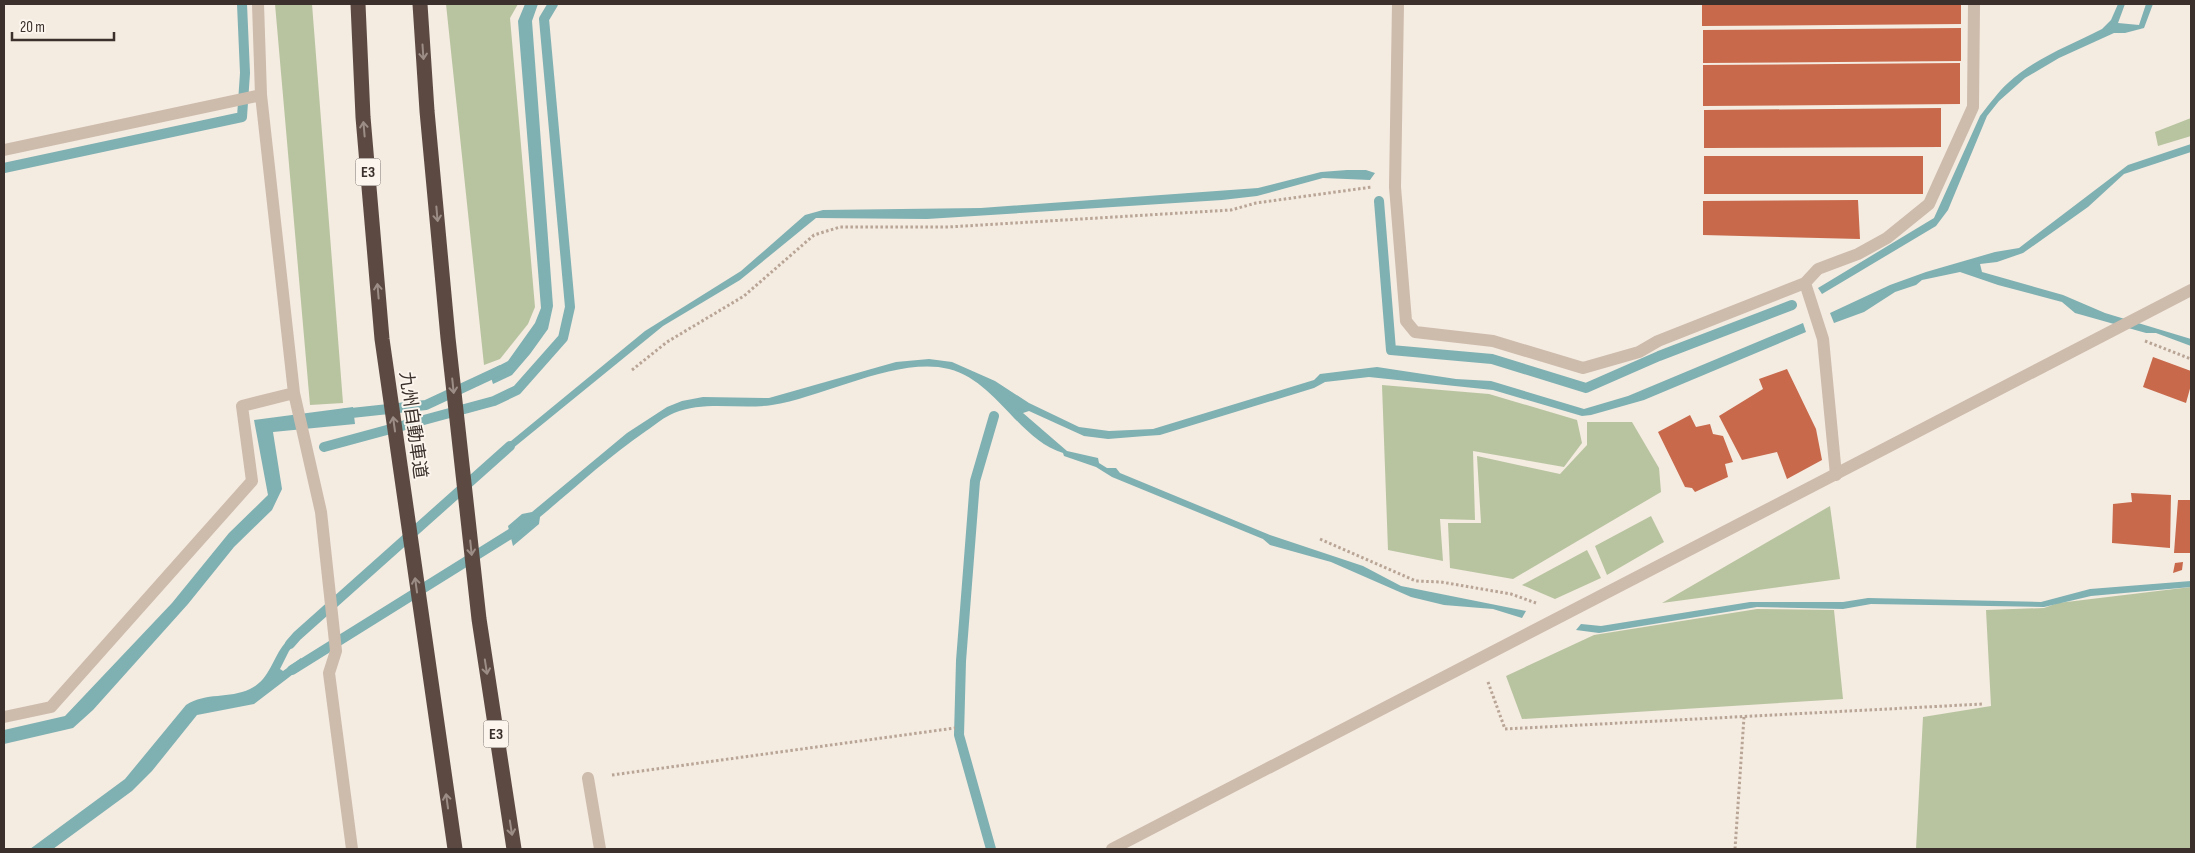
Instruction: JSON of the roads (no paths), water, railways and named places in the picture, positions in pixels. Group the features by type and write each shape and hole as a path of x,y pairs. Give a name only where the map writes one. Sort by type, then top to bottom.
{"highway":[{"name":"九州自動車道","path":"358,4 364,117 382,339 454,849"},
{"name":"E3","path":"420,4 427,111 448,338 479,619 514,849"}],"street":[{"path":"258,4 262,95 294,393 321,512 336,651 329,673 352,849"},
{"path":"1398,4 1396,187 1406,321 1415,332 1493,341 1583,368 1639,352 1658,341 1804,283 1818,269 1858,254 1887,238 1929,204 1973,107 1974,4"},
{"path":"4,150 262,95"},
{"path":"1804,283 1823,340 1836,475"},
{"path":"1112,849 2191,290"},
{"path":"4,717 51,707 252,481 242,406 294,393"},
{"path":"588,778 600,849"}],"water":[{"path":"525,4 538,4 532,21 553,306 548,329 530,354 512,375 493,384 489,371 508,361 535,323 541,308 518,21"},
{"path":"2118,4 2125,4 2118,23 2139,25 2146,4 2153,4 2144,28 2125,33 2114,33 2059,58 2025,78 1999,101 1987,116 1948,210 1936,226 1822,294 1818,288 1934,218 1980,116 1997,95 2018,74 2029,67 2102,29 2111,20"},
{"path":"2191,144 2191,152 2124,174 2088,207 2023,253 1997,262 1980,264 1982,272 2063,295 2105,313 2191,339 2191,346 2156,333 2146,333 2075,313 2062,302 1998,285 1960,272 1922,280 1916,285 1895,292 1864,312 1834,323 1830,313 1890,285 1926,272 1995,252 2019,248 2128,165"},
{"path":"1366,170 1375,173 1370,180 1323,178 1257,196 1222,200 927,219 816,218 740,280 663,326 501,458 500,450 645,331 741,271 805,215 823,210 981,208 1258,188 1321,172"},
{"path":"1803,323 1806,332 1644,400 1591,415 1582,416 1493,390 1369,377 1325,382 1314,388 1160,435 1108,439 1084,436 1029,411 1023,413 1067,451 1098,458 1099,463 1107,468 1116,468 1120,473 1270,535 1363,566 1401,586 1526,611 1522,618 1493,609 1444,605 1411,597 1331,562 1270,545 1263,539 1112,477 1096,467 1064,456 1063,453 1047,446 1033,436 980,385 966,376 949,369 929,366 884,373 792,401 772,405 710,406 686,409 674,413 660,421 605,462 540,517 539,524 513,546 508,526 522,514 532,512 627,433 667,407 682,401 703,397 769,398 896,362 929,359 952,362 995,381 1029,403 1079,427 1109,431 1153,429 1314,380 1320,374 1377,367 1456,379 1491,381 1584,409 1628,396"},
{"path":"353,407 355,424 273,432 282,489 272,510 234,547 188,604 93,710 73,728 4,744 4,730 65,716 172,603 229,533 268,495 254,420"},
{"path":"2191,581 2191,587 2091,596 2044,607 1871,604 1843,609 1757,607 1599,633 1576,630 1581,624 1601,626 1750,602 1843,602 1868,598 2041,602 2090,589"},
{"path":"296,633 301,636 289,651 280,669 283,671 301,658 305,665 254,704 197,715 152,771 132,791 53,849 30,849 125,779 186,705 201,698 242,692 261,681 278,652"}],"waterway":[{"path":"4,168 242,117 245,73 242,4"},
{"path":"324,447 494,401 517,390 563,338 570,307 544,19 553,4"},
{"path":"1379,201 1391,350 1492,359 1586,388 1659,356 1792,305"},
{"path":"342,414 426,405 501,370"},
{"path":"991,849 959,735 961,661 975,481 994,416"},
{"path":"290,644 510,446"},
{"path":"292,670 520,528"}]}
